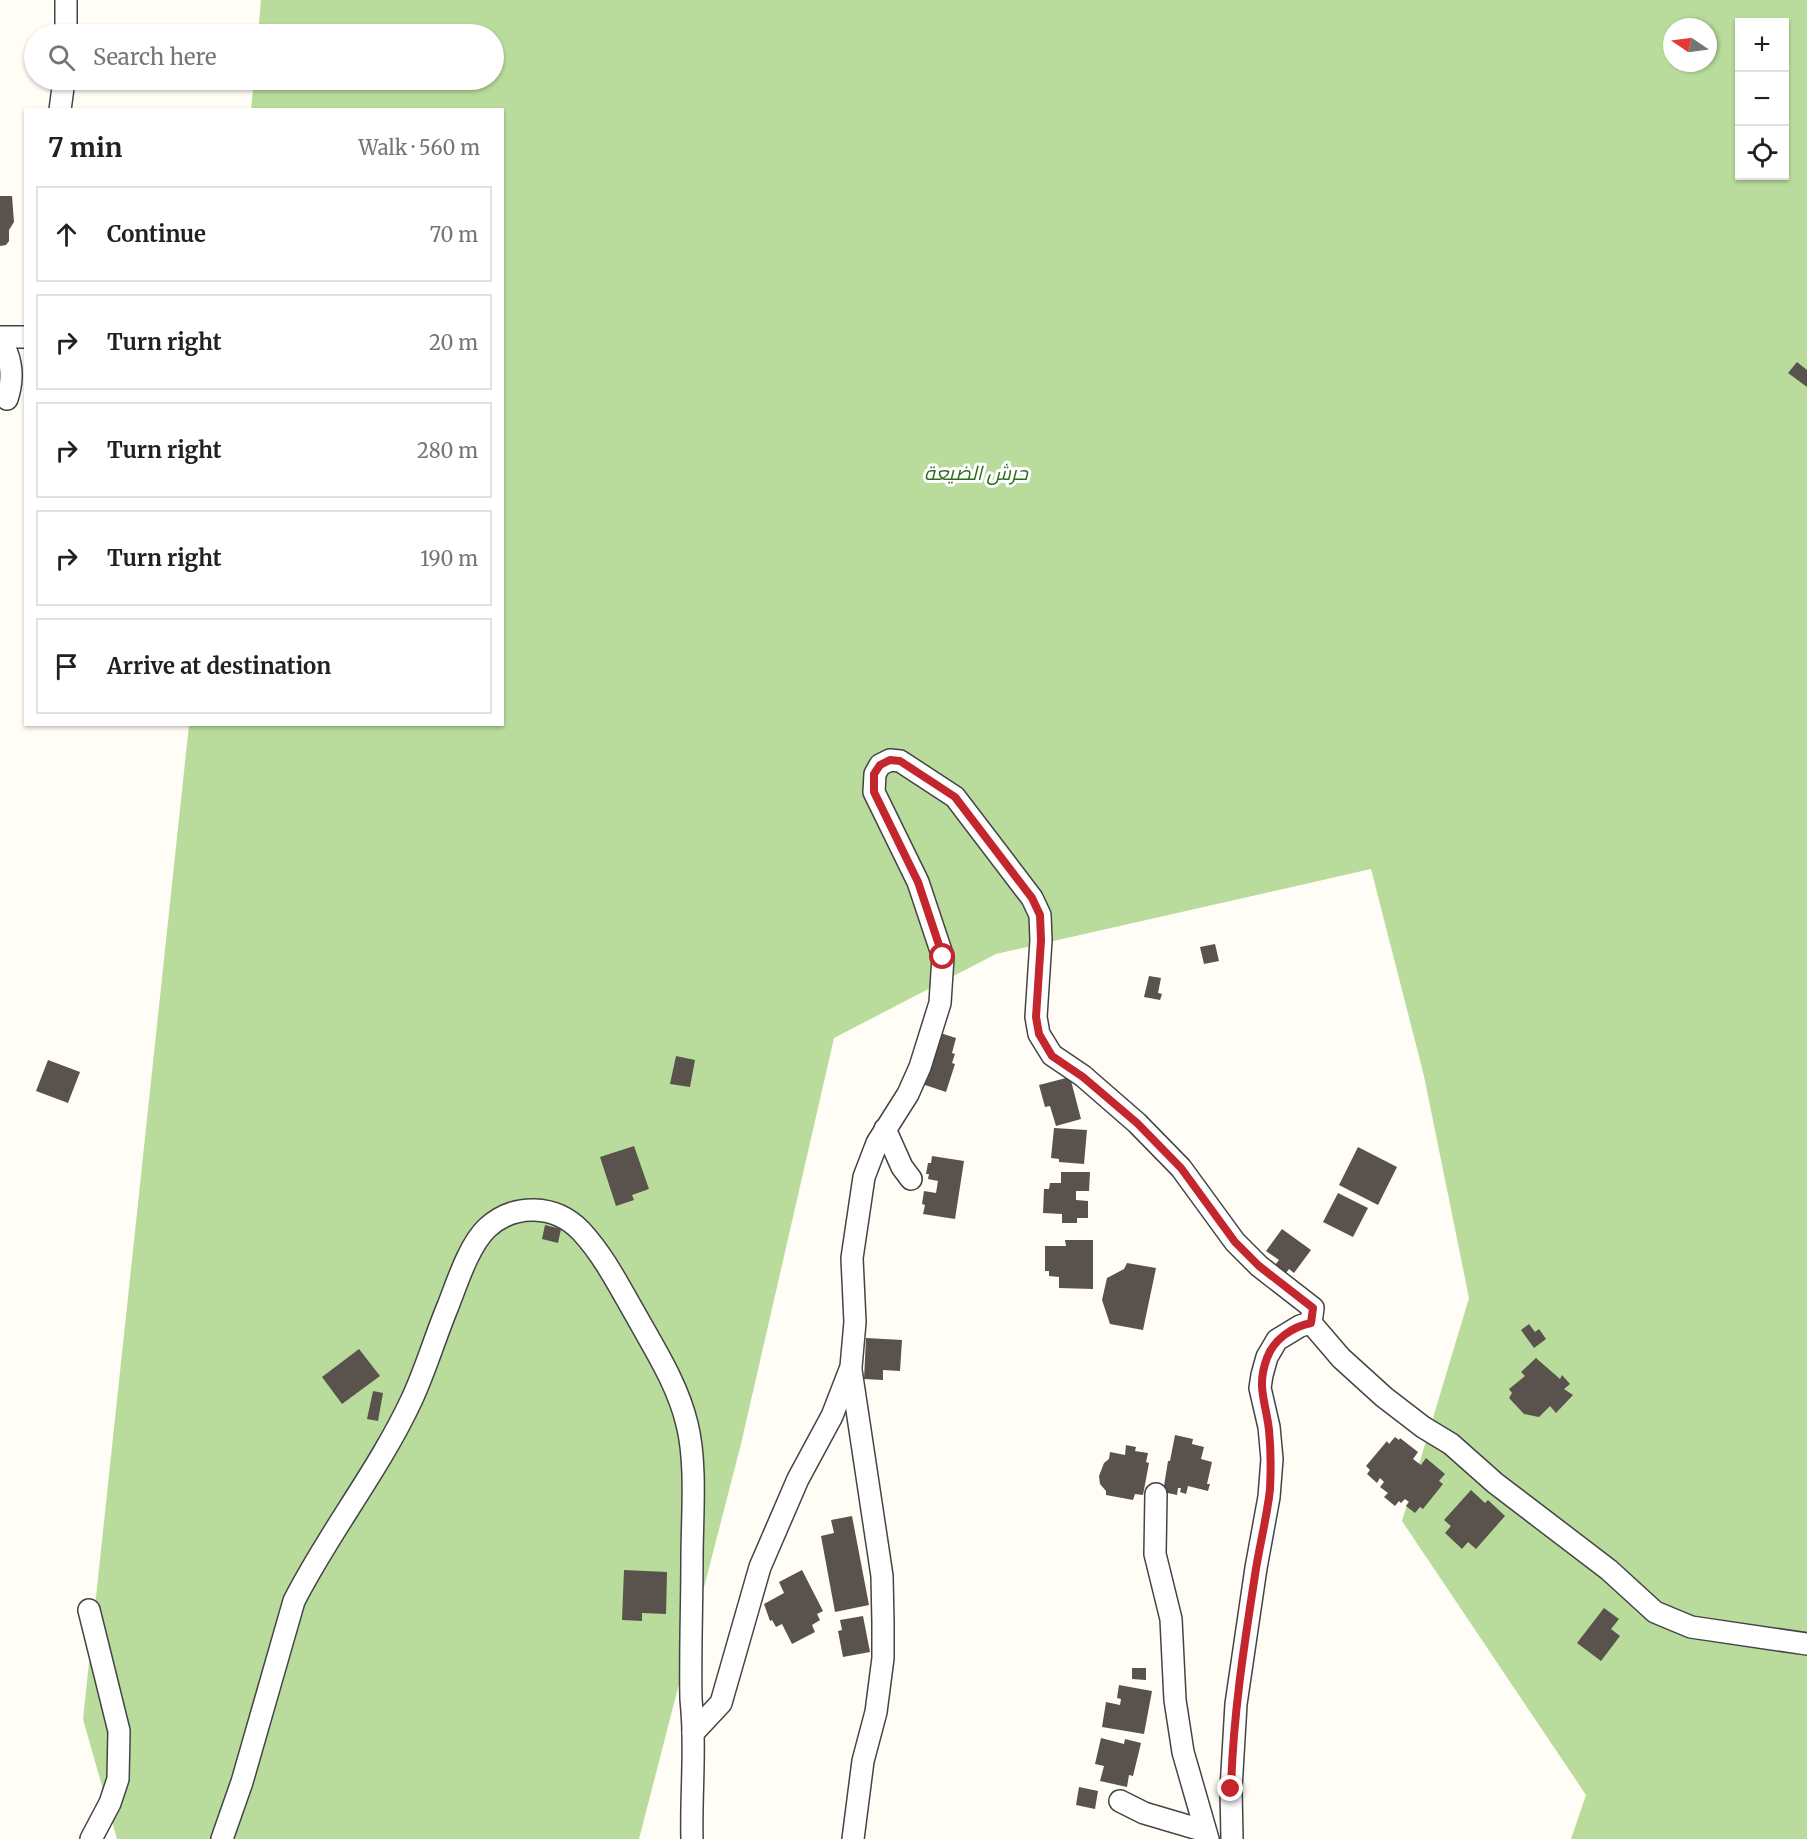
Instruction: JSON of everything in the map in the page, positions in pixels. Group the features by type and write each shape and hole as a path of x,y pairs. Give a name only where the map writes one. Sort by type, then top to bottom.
{"street":[{"path":"66,0 66,24"},
{"path":"60,108 62,90"},
{"path":"0,337 24,337"},
{"path":"0,353 8,353 9,358 12,385 7,399"},
{"path":"853,1839 863,1761 876,1713 883,1658 883,1623 882,1576 851,1367 855,1322 852,1258 864,1177 877,1143 908,1094 920,1066 940,1003 943,980 943,957 918,882 874,792 874,774 880,765 890,760 900,761 913,768 955,797 1032,898 1040,915 1041,940 1036,1017 1039,1034 1052,1056 1083,1077 1137,1123 1181,1168 1235,1242 1259,1266 1313,1308 1311,1323 1341,1358 1376,1390 1423,1427 1451,1444 1495,1483 1609,1570 1655,1612 1691,1627 1807,1644"},
{"path":"885,1129 902,1167 911,1179"},
{"path":"222,1839 242,1782 294,1601 308,1574 389,1442 412,1398 474,1246 486,1229 504,1216 522,1210 547,1211 570,1220 593,1244 618,1282 662,1359 688,1426 692,1461 692,1839"},
{"path":"1232,1839 1231,1789 1236,1704 1257,1559 1269,1497 1271,1468 1269,1427 1260,1388 1267,1357 1277,1340 1300,1326 1311,1323"},
{"path":"693,1733 721,1703 760,1567 798,1479 831,1416 851,1367"},
{"path":"1156,1494 1155,1554 1171,1619 1175,1700 1183,1752 1207,1835"},
{"path":"89,1610 119,1731 118,1779 110,1803 91,1839"},
{"path":"1120,1801 1144,1814 1207,1835"}],"green space":[{"name":"حرش الضيعة","path":"261,0 1807,0 1807,1839 1571,1839 1586,1795 1402,1521 1469,1298 1424,1076 1371,869 996,954 834,1038 741,1444 639,1839 117,1839 83,1719 189,726 504,726 504,108 251,108 253,90 504,90 504,24 259,24"}],"building":[{"path":"0,196 12,196 14,222 9,230 9,241 6,245 0,246"},
{"path":"1797,362 1807,370 1807,387 1788,373"},
{"path":"1215,944 1219,961 1204,964 1200,947"},
{"path":"1149,976 1161,978 1158,993 1162,994 1160,1000 1144,997"},
{"path":"937,1032 956,1038 952,1053 955,1054 952,1063 955,1064 946,1092 922,1084"},
{"path":"676,1056 695,1060 690,1087 670,1084"},
{"path":"48,1060 80,1072 68,1103 36,1091"},
{"path":"1070,1077 1081,1119 1056,1126 1050,1106 1045,1107 1039,1085"},
{"path":"1054,1128 1087,1130 1084,1164 1059,1162 1059,1159 1051,1158"},
{"path":"634,1146 649,1189 632,1195 634,1200 616,1206 600,1157"},
{"path":"1358,1147 1397,1167 1378,1205 1339,1185"},
{"path":"932,1156 964,1161 955,1219 923,1214 924,1191 936,1193 938,1181 928,1179 929,1174 926,1174"},
{"path":"1061,1172 1090,1172 1089,1191 1076,1191 1076,1200 1088,1201 1088,1218 1077,1218 1077,1223 1062,1223 1062,1214 1043,1213 1044,1189 1049,1189 1050,1183 1061,1183"},
{"path":"1338,1193 1368,1208 1353,1237 1323,1222"},
{"path":"545,1225 561,1229 558,1243 542,1239"},
{"path":"1282,1229 1311,1250 1294,1273 1289,1269 1286,1273 1275,1265 1279,1260 1266,1251"},
{"path":"1065,1240 1093,1240 1093,1289 1059,1288 1059,1277 1049,1276 1049,1271 1045,1271 1045,1246 1066,1246"},
{"path":"1127,1263 1156,1268 1143,1330 1110,1324 1102,1300 1107,1278 1124,1269"},
{"path":"1529,1324 1535,1332 1539,1329 1546,1339 1534,1348 1521,1330"},
{"path":"866,1338 902,1340 900,1371 883,1370 883,1380 864,1379"},
{"path":"359,1349 380,1376 342,1404 322,1377"},
{"path":"1536,1358 1560,1379 1562,1375 1570,1384 1564,1389 1573,1395 1556,1413 1550,1406 1539,1417 1524,1414 1509,1398 1512,1393 1509,1389 1525,1376 1521,1372"},
{"path":"373,1391 383,1393 378,1421 367,1419"},
{"path":"1175,1435 1193,1439 1192,1444 1204,1447 1201,1459 1212,1462 1207,1484 1210,1484 1208,1491 1188,1486 1186,1494 1180,1492 1181,1488 1178,1488 1177,1495 1163,1492"},
{"path":"1395,1437 1399,1440 1400,1438 1418,1452 1413,1459 1421,1465 1426,1458 1445,1474 1439,1481 1443,1484 1423,1509 1420,1507 1415,1513 1406,1506 1409,1502 1405,1499 1401,1503 1399,1501 1395,1506 1384,1497 1388,1493 1380,1487 1384,1482 1380,1478 1377,1483 1367,1474 1370,1470 1366,1466 1387,1441 1389,1444"},
{"path":"1126,1445 1136,1447 1135,1451 1148,1453 1146,1462 1149,1463 1143,1495 1135,1494 1133,1500 1106,1495 1106,1491 1100,1484 1099,1476 1104,1463 1109,1459 1110,1452 1125,1455"},
{"path":"1471,1490 1485,1503 1488,1500 1505,1516 1476,1549 1468,1542 1462,1549 1445,1533 1451,1526 1444,1520"},
{"path":"852,1516 869,1605 835,1612 821,1536 834,1533 831,1520"},
{"path":"624,1570 667,1572 666,1614 642,1613 642,1621 622,1620"},
{"path":"802,1570 823,1611 817,1614 820,1620 812,1625 815,1632 792,1644 782,1624 776,1627 772,1620 770,1621 764,1604 784,1593 779,1582"},
{"path":"1604,1608 1619,1619 1611,1629 1620,1636 1601,1661 1577,1643"},
{"path":"863,1616 870,1652 843,1657 838,1631 842,1630 840,1620"},
{"path":"1132,1668 1146,1668 1146,1680 1132,1679"},
{"path":"1119,1685 1152,1691 1144,1734 1102,1727 1106,1702 1120,1705 1121,1699 1117,1698"},
{"path":"1101,1738 1124,1744 1125,1739 1141,1743 1133,1776 1129,1775 1127,1787 1100,1781 1104,1766 1095,1764"},
{"path":"1079,1787 1098,1791 1095,1809 1076,1805"}],"route":[{"path":"943,957 918,882 874,792 874,774 880,765 890,760 900,761 913,768 955,797 1032,898 1040,915 1041,940 1035,1001 1036,1017 1039,1034 1052,1056 1083,1077 1137,1123 1181,1168 1235,1242 1259,1266 1313,1308 1311,1323 1300,1326 1277,1340 1267,1357 1262,1375 1260,1388 1265,1403 1272,1459 1269,1497 1243,1648 1236,1704 1231,1789"}]}
